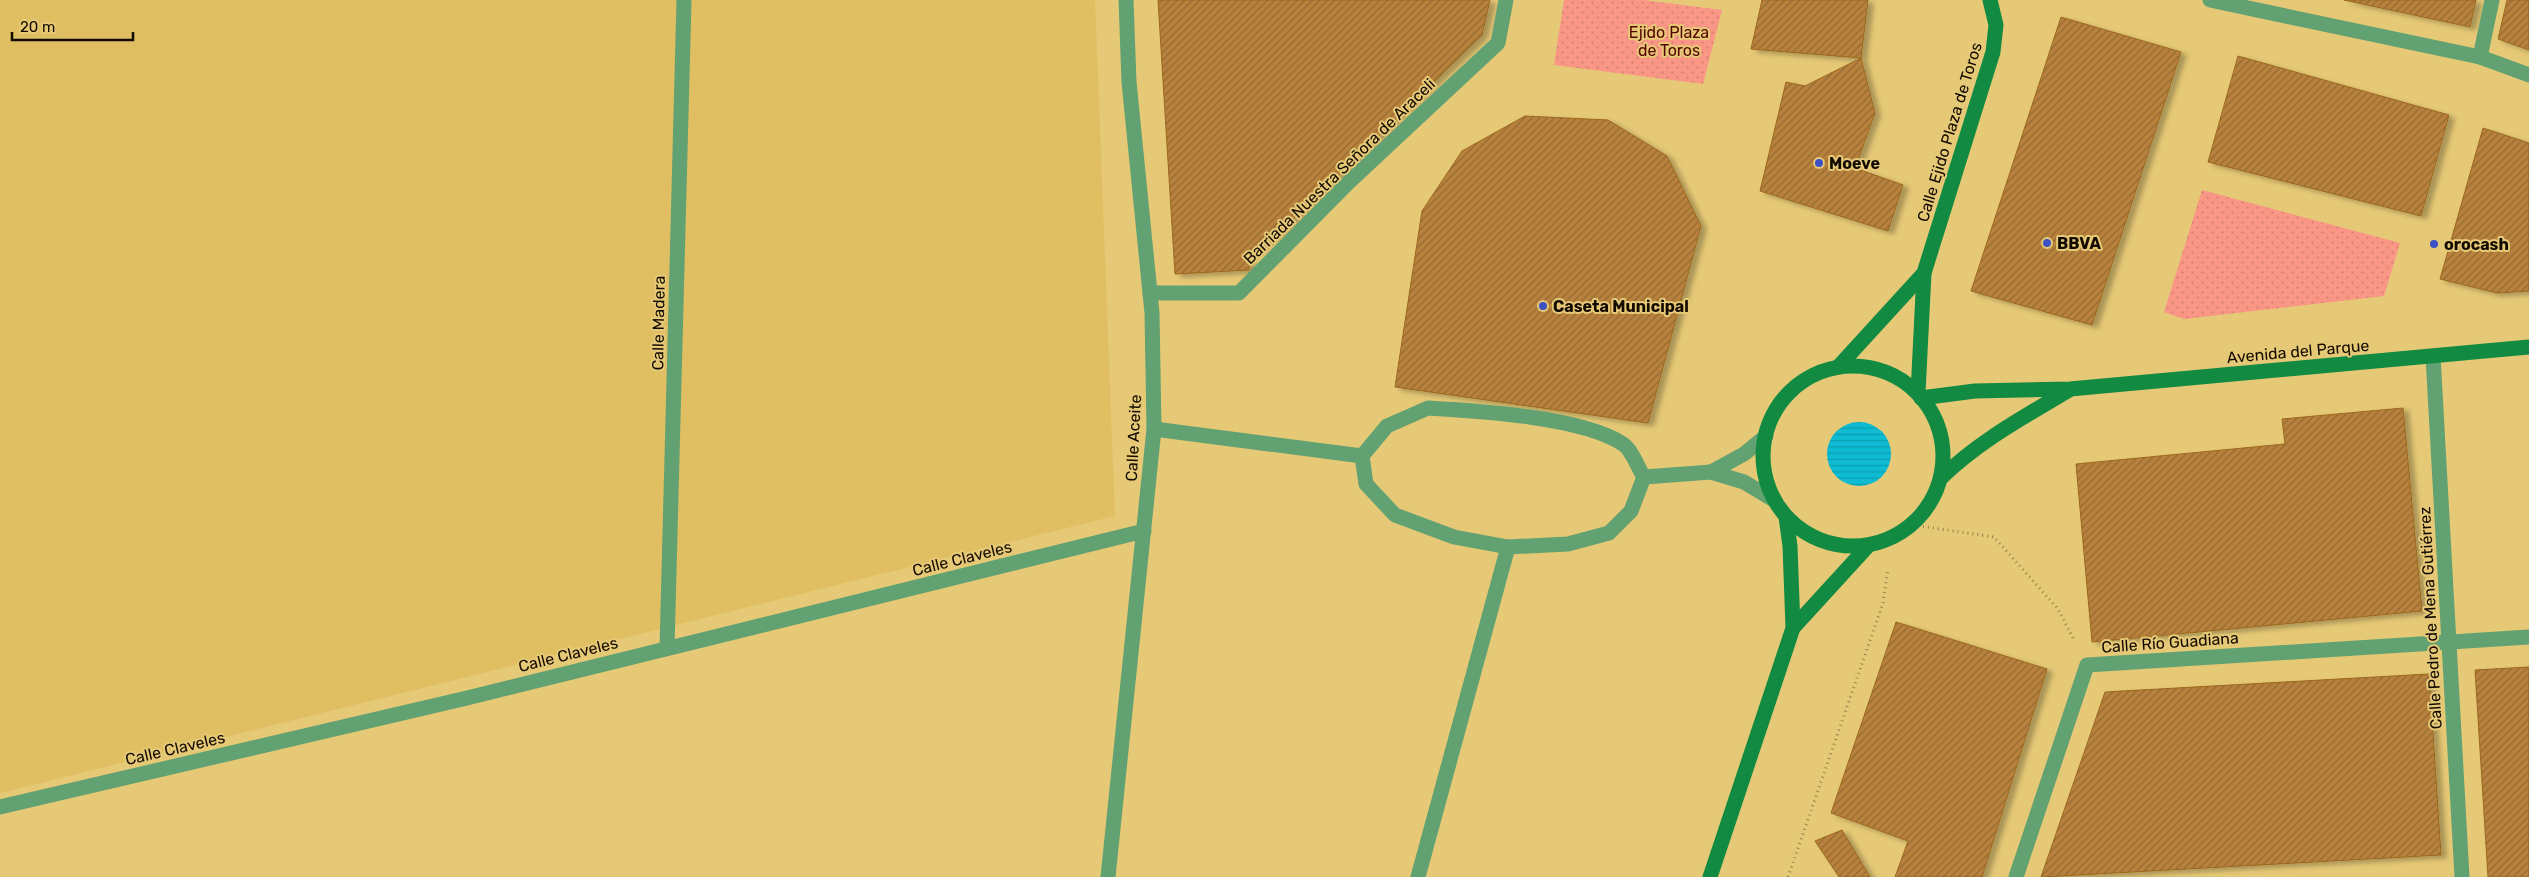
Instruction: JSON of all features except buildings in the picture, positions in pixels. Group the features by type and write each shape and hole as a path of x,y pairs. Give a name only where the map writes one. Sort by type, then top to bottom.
{"street":[{"name":"Calle Madera","path":"667,648 684,0"},
{"name":"Calle Aceite","path":"1108,877 1154,430 1150,293 1129,82 1126,0"},
{"name":"Barriada Nuestra Señora de Araceli","path":"1150,293 1239,293 1349,182 1498,43 1506,0"},
{"name":"Calle Ejido Plaza de Toros","path":"1920,396 1924,273 1993,52 1996,25 1990,0"},
{"path":"2210,0 2480,57 2529,75"},
{"path":"2480,57 2492,0"},
{"name":"Calle Ejido Plaza de Toros","path":"1839,366 1924,273"},
{"name":"Avenida del Parque","path":"1920,396 2070,389 2529,347"},
{"name":"Calle Pedro de Mena Gutiérrez","path":"2432,356 2461,877"},
{"path":"1839,366 1863,366 1882,370 1901,379 1920,396 1941,431 1944,455 1942,478 1931,503 1913,525 1892,538 1868,546 1846,547 1823,542 1804,532 1786,517 1774,500 1766,479 1763,458 1766,436 1772,416 1784,398 1800,384 1819,373 1839,366"},
{"name":"Avenida del Parque","path":"1942,478 1965,455 2070,389"},
{"path":"1428,408 1487,412 1588,428 1625,445 1644,477 1631,511 1609,533 1568,544 1508,547 1454,537 1395,515 1366,484 1362,456 1387,426 1428,408"},
{"path":"1154,430 1362,456"},
{"path":"1711,472 1744,454 1766,436"},
{"path":"1644,477 1711,472 1744,482 1774,500"},
{"path":"1710,877 1793,628 1790,546 1786,517"},
{"name":"Calle Claveles","path":"0,807 667,648 1144,531"},
{"path":"1793,628 1868,546"},
{"path":"1418,877 1508,547"},
{"name":"Calle Río Guadiana","path":"2016,877 2087,666 2529,637"}],"path":[{"path":"1913,525 1994,536 2058,609 2087,666"},
{"path":"1788,877 1883,603"}],"shaded area":[{"path":"0,0 1095,0 1115,516 0,793"}],"green space":[{"name":"Ejido Plaza de Toros","path":"1564,0 1643,0 1722,10 1703,84 1554,65"},
{"path":"2202,190 2400,243 2384,296 2184,319 2164,312"}],"water":[{"path":"1853,422 1865,422 1882,431 1889,442 1891,454 1889,466 1882,477 1865,486 1853,486 1841,481 1832,472 1827,460 1827,448 1832,436 1841,427"}],"place":[{"name":"Moeve","path":"1819,163"},
{"name":"BBVA","path":"2047,243"},
{"name":"orocash","path":"2434,244"},
{"name":"Caseta Municipal","path":"1543,306"}]}
